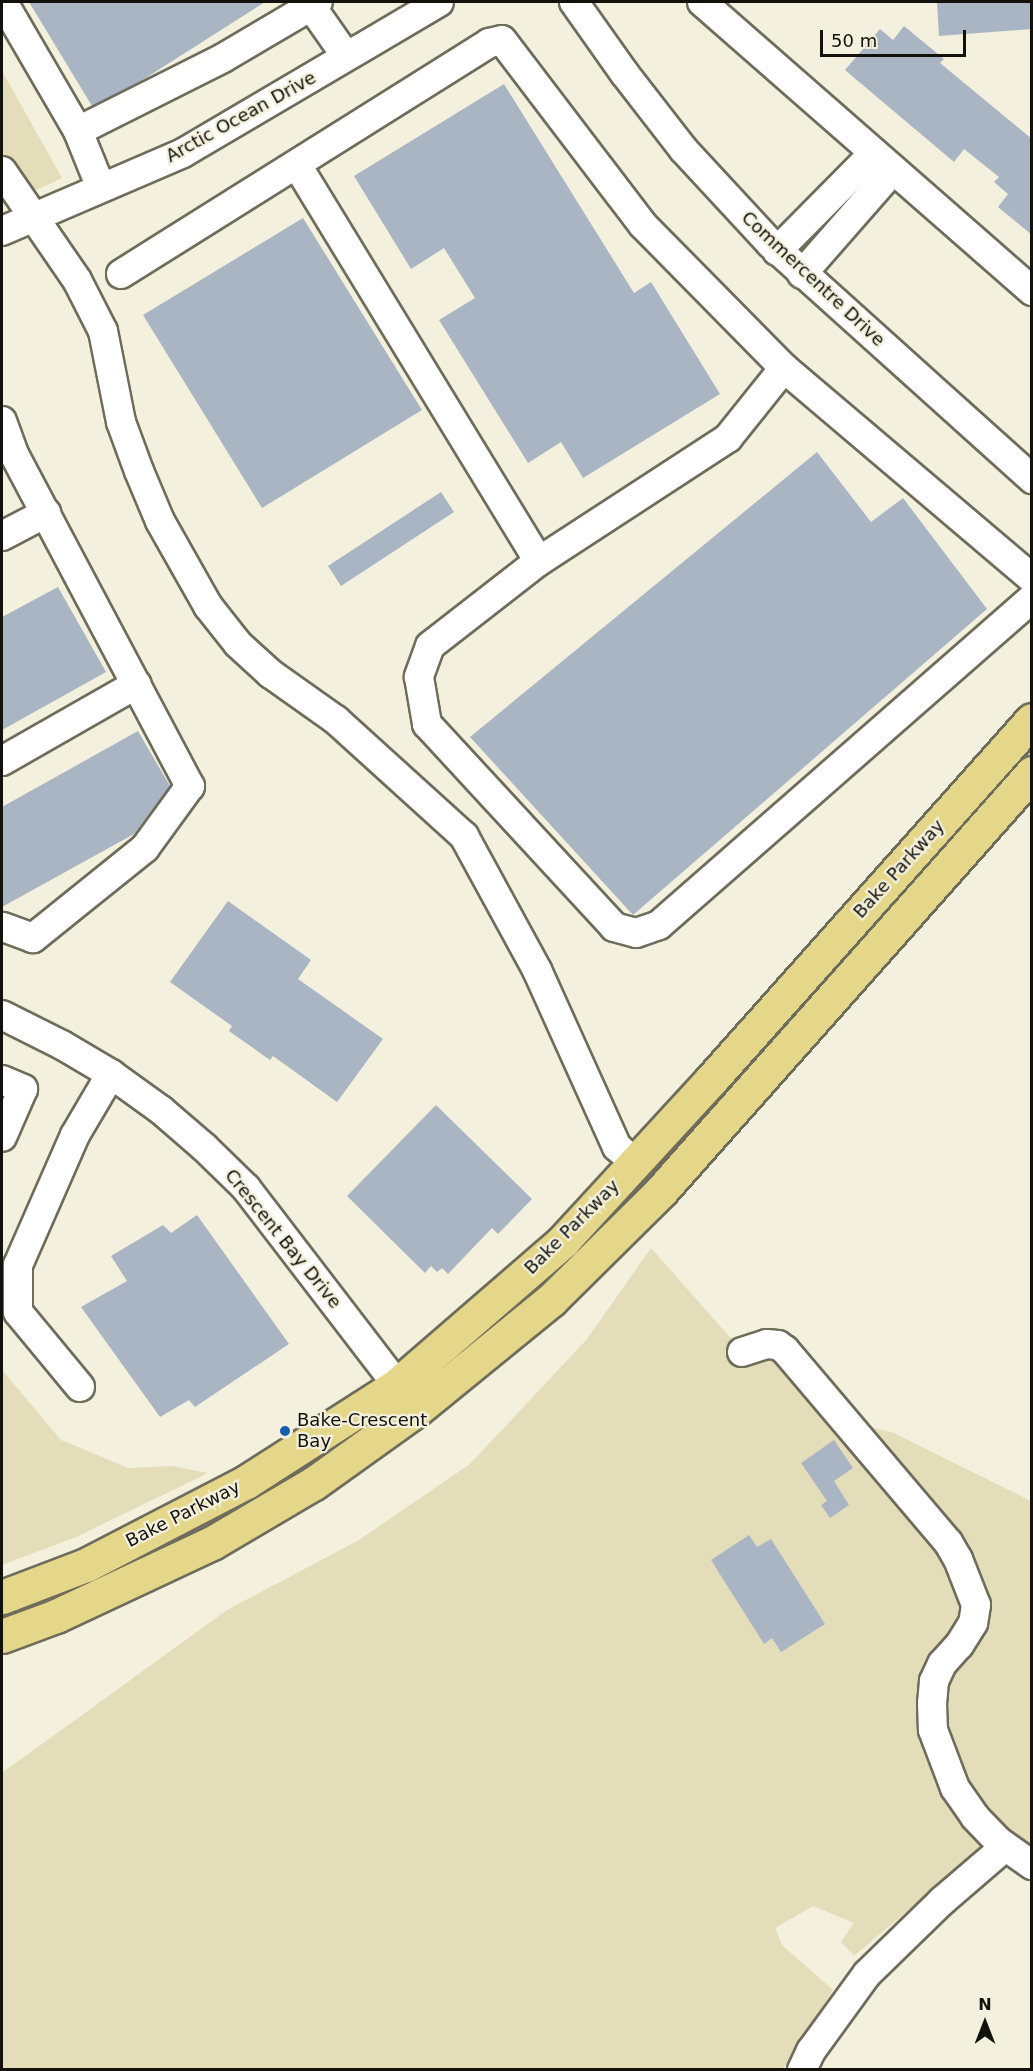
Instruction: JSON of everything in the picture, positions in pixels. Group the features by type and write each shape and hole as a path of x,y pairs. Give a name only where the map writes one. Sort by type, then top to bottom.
{"main road":[{"name":"Bake Parkway","path":"2,1597 86,1564 246,1482 397,1385 563,1241 636,1163 1032,720"},
{"name":"Bake Parkway","path":"2,1635 56,1616 212,1543 314,1483 416,1410 551,1300 661,1191 1032,773"},
{"path":"173,1561 204,1526 292,1476 367,1426 398,1396 397,1385"}],"street":[{"path":"3,2 78,131 101,188"},
{"name":"Arctic Ocean Drive","path":"2,231 183,153 439,2"},
{"name":"Commercentre Drive","path":"574,2 625,74 684,150 777,251 1032,479"},
{"path":"702,2 1032,291"},
{"path":"78,131 223,58 314,4 346,56"},
{"path":"121,274 489,43 502,40 643,225 784,369 1032,578"},
{"path":"777,251 884,162"},
{"path":"802,274 884,162"},
{"path":"297,165 539,561"},
{"path":"2,171 77,280 103,331 121,422 139,471 160,521 208,606 238,644 262,667 336,720 464,836 537,970 617,1147 636,1163"},
{"path":"784,369 728,438 539,561 430,646 418,676 427,724 614,927 636,933 659,925 1032,598"},
{"path":"2,421 15,456 190,786 145,848 33,938 2,927"},
{"path":"2,536 46,513"},
{"path":"2,761 137,684"},
{"name":"Crescent Bay Drive","path":"2,1015 62,1045 111,1074 161,1110 205,1148 246,1188 397,1385"},
{"path":"80,1387 18,1312 18,1265 75,1135 111,1074"},
{"path":"2,1080 23,1089 2,1137"},
{"path":"742,1352 767,1344 778,1345 785,1350 948,1542 958,1559 976,1605 973,1623 959,1645 942,1664 934,1680 933,1730 955,1788 975,1817 1005,1847 1032,1865"},
{"path":"802,2070 811,2051 867,1974 942,1900 1005,1847"}],"shaded area":[{"path":"2,71 62,178 2,206"},
{"path":"651,1248 742,1351 767,1344 843,1420 894,1433 1031,1501 1031,1871 1005,1847 975,1854 854,1956 841,1942 854,1923 813,1906 775,1928 782,1945 833,1990 785,2066 780,2069 2,2069 2,1773 227,1610 359,1540 470,1464 587,1339"},
{"path":"2,1370 61,1440 128,1468 172,1466 208,1473 76,1537 2,1565"}],"building":[{"path":"29,2 265,2 141,81 92,106"},
{"path":"937,2 1032,2 1032,29 939,36"},
{"path":"904,26 944,59 940,63 1032,139 1032,235 998,207 1008,194 994,182 999,177 964,149 954,162 845,70 880,29 893,40"},
{"path":"504,84 634,293 651,282 720,394 583,478 561,442 528,463 439,320 475,298 444,248 411,269 354,176"},
{"path":"303,218 422,410 262,508 143,315"},
{"path":"817,452 871,522 903,498 987,609 633,915 470,737"},
{"path":"441,492 454,512 341,586 328,566"},
{"path":"58,587 106,672 2,730 2,617"},
{"path":"138,731 170,786 134,834 2,907 2,807"},
{"path":"228,901 311,960 298,979 383,1039 337,1102 273,1056 270,1060 229,1031 232,1026 170,982"},
{"path":"436,1105 532,1199 498,1234 492,1228 448,1274 442,1268 437,1272 431,1266 425,1273 347,1196"},
{"path":"197,1215 289,1344 195,1407 189,1400 160,1417 81,1307 127,1281 111,1256 163,1225 171,1233"},
{"path":"834,1440 853,1468 834,1481 849,1505 830,1518 821,1505 827,1501 801,1463"},
{"path":"749,1535 757,1547 771,1539 825,1624 781,1652 772,1638 764,1644 711,1560"}],"place":[{"name":"Bake-Crescent Bay","path":"285,1431"}]}
